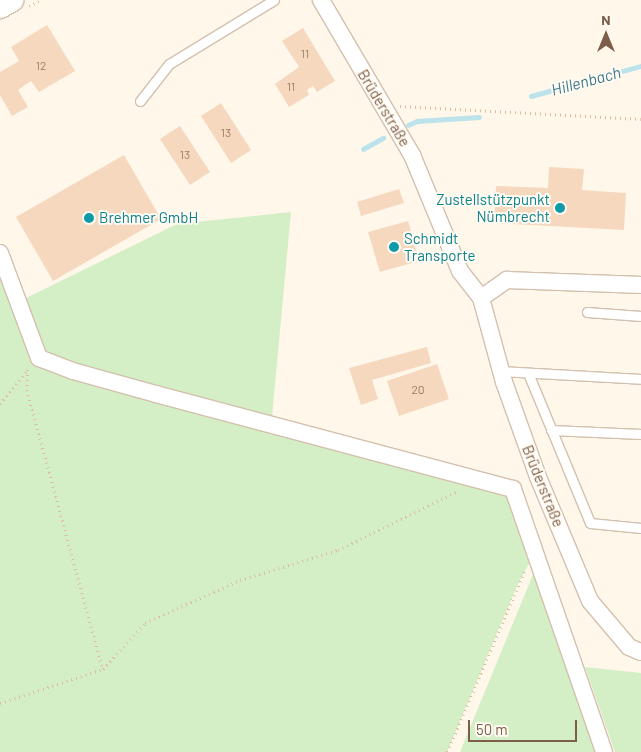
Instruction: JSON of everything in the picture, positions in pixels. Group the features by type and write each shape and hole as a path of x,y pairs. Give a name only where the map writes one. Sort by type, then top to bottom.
{"main road":[{"path":"0,6 11,0"}],"street":[{"name":"Brüderstraße","path":"322,0 412,155 460,271 481,298 500,371 542,488 590,601 629,647 641,652"},
{"path":"0,253 40,358 73,371 495,482 512,489 604,752"},
{"path":"481,298 507,280 641,285"}],"lane":[{"path":"140,101 169,64 274,0"},
{"path":"587,312 641,316"},
{"path":"500,371 641,379"},
{"path":"528,373 590,523 641,528"},
{"path":"551,430 641,434"}],"path":[{"path":"384,106 641,119"},
{"path":"0,404 40,358"},
{"path":"28,370 27,390 103,669"},
{"path":"0,703 103,669 145,623 240,580 338,550 461,489"},
{"path":"447,752 516,586 535,552"}],"green space":[{"path":"291,212 272,417 513,489 535,552 517,586 447,752 0,752 0,253 22,300 177,224"},
{"path":"534,572 599,752 460,752"},
{"path":"585,667 641,673 641,752 615,752"}],"building":[{"path":"47,25 75,71 39,92 31,81 18,90 28,107 12,116 0,95 0,72 19,61 11,47"},
{"path":"303,28 335,81 317,92 313,86 307,90 309,95 289,107 275,84 299,67 282,41"},
{"path":"221,103 251,150 231,163 201,116"},
{"path":"180,126 210,172 190,185 160,139"},
{"name":"Brehmer GmbH","path":"124,155 161,219 53,281 16,217"},
{"name":"Zustellstützpunkt Nümbrecht","path":"549,167 584,169 582,190 626,193 624,230 494,223 496,186 548,188"},
{"path":"399,189 404,203 361,216 357,202"},
{"name":"Schmidt Transporte","path":"408,221 419,261 380,272 368,232"},
{"path":"427,347 431,363 372,380 378,399 361,405 349,368"},
{"path":"437,364 449,399 399,416 387,381"}],"waterway":[{"name":"Hillenbach","path":"531,96 641,66"},
{"name":"Hillenbach","path":"408,125 417,121 479,117"},
{"name":"Hillenbach","path":"363,149 383,138"}],"place":[{"name":"Zustellstützpunkt Nümbrecht","path":"560,208"},
{"name":"Brehmer GmbH","path":"89,218"},
{"name":"Schmidt Transporte","path":"394,247"}]}
